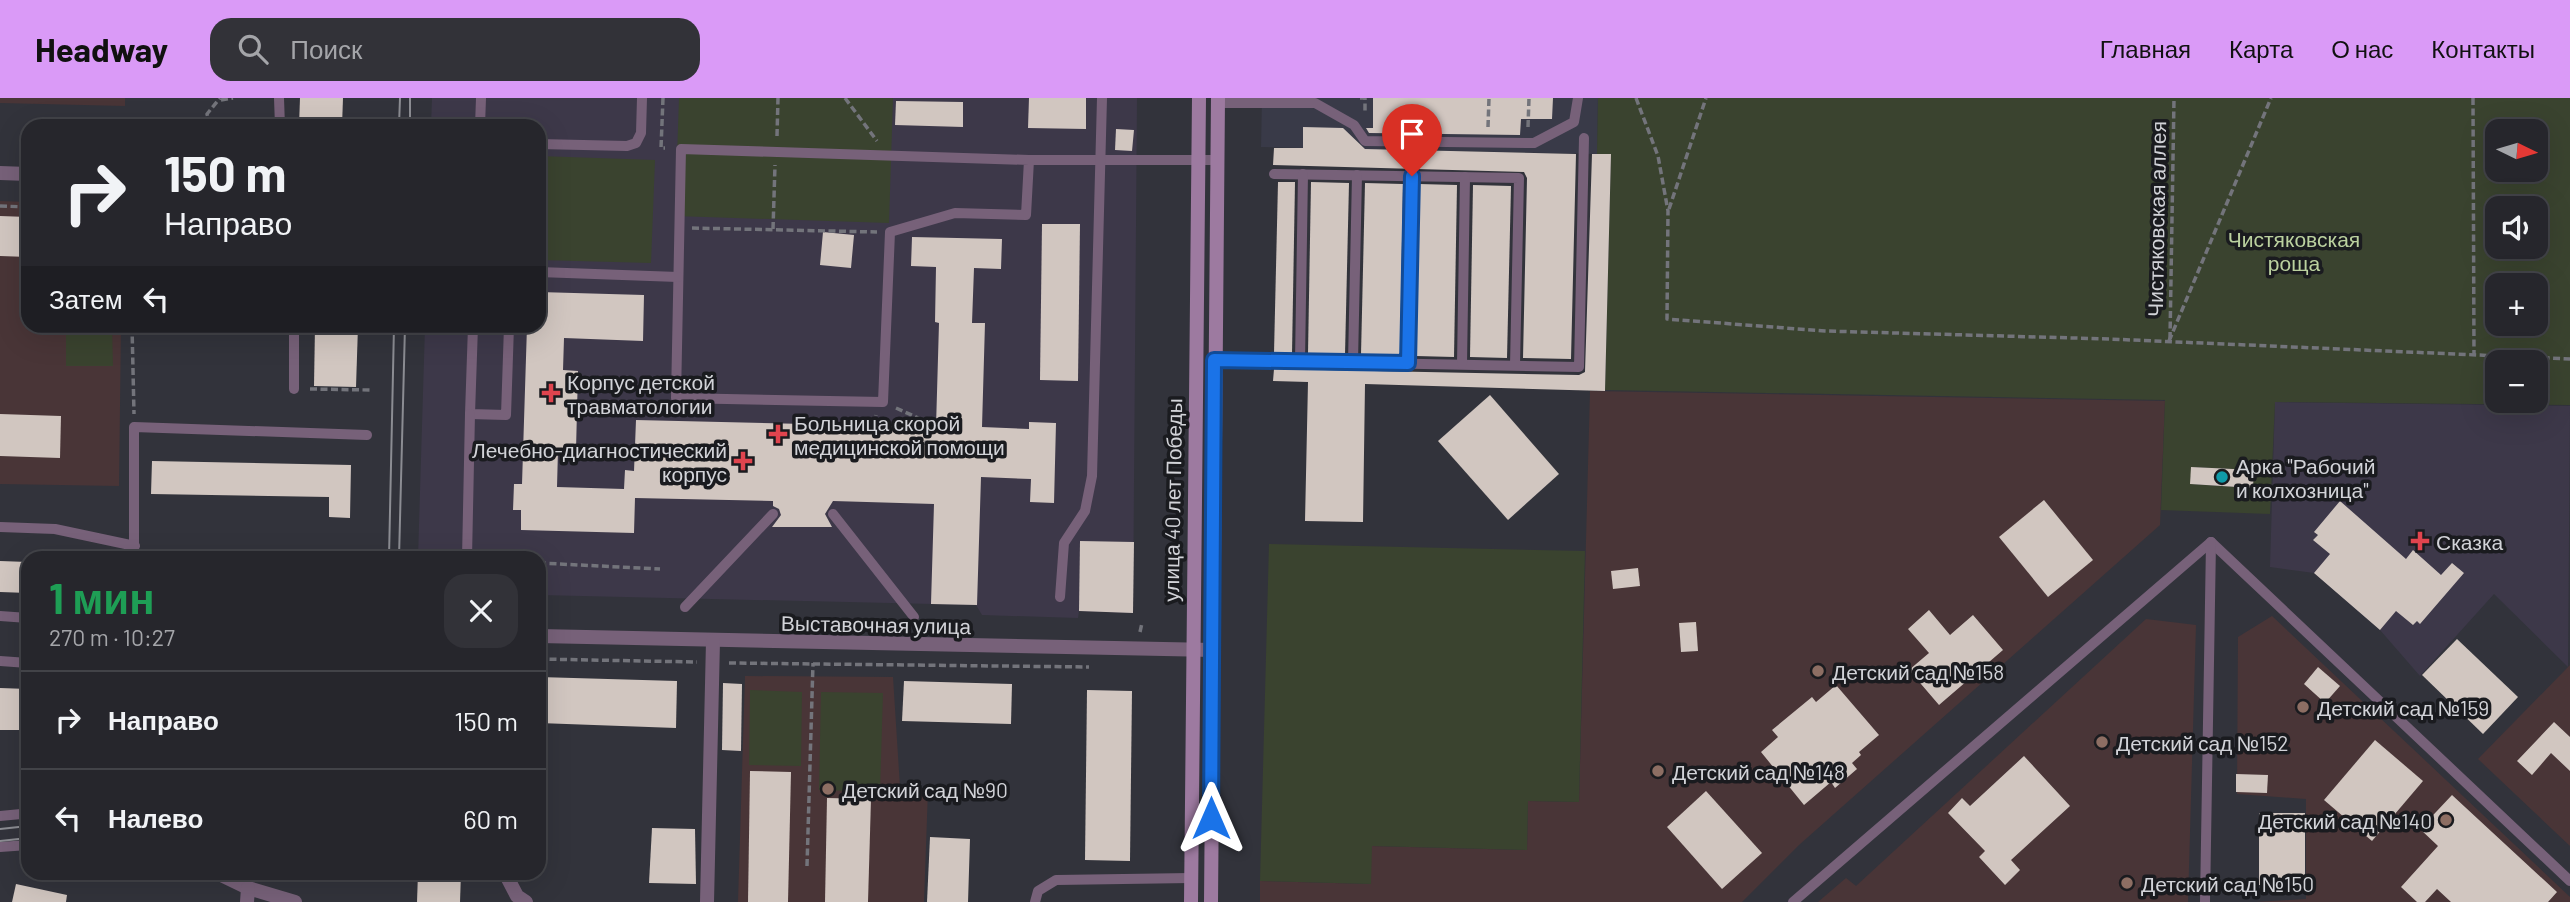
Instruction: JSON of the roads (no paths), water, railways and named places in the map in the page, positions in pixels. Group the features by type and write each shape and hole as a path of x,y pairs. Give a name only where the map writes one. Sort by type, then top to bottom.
{"main road":[{"name":"улица 40 лет Победы","path":"1191,902 1199,98"},
{"name":"улица 40 лет Победы","path":"1211,902 1218,100"}],"street":[{"path":"0,173 21,174"},
{"name":"Выставочная улица","path":"546,636 1213,650"},
{"path":"707,902 713,641"},
{"path":"227,880 248,895 295,902"},
{"path":"509,880 517,896 526,902"}],"lane":[{"path":"279,98 280,119"},
{"path":"480,119 481,98"},
{"path":"546,144 627,146 636,143 641,133 642,98"},
{"path":"1060,597 1064,543 1084,511 1092,477 1102,98"},
{"path":"1218,100 1315,103 1354,125 1365,141 1534,143 1574,122 1578,98"},
{"path":"1214,360 1579,367 1584,138"},
{"path":"1029,160 1026,215 955,213 890,232 883,402 676,398 681,149 1029,160 1217,160"},
{"path":"1274,174 1518,178 1515,365"},
{"path":"1300,361 1303,174"},
{"path":"1353,362 1357,175"},
{"path":"1408,363 1412,176"},
{"path":"1462,364 1465,177"},
{"path":"546,272 678,277"},
{"path":"294,389 295,333"},
{"path":"467,551 473,333"},
{"path":"470,414 506,415 509,333"},
{"path":"135,551 134,426 367,435"},
{"path":"685,607 773,514"},
{"path":"832,514 914,617"},
{"path":"0,527 55,529 135,546"},
{"path":"2211,542 2570,881"},
{"path":"1793,902 2211,542"},
{"path":"2205,902 2211,542"},
{"path":"0,616 21,618"},
{"path":"0,661 21,662"},
{"path":"0,816 20,814"},
{"path":"0,847 21,846"},
{"path":"1035,902 1038,891 1056,880 1191,878"}],"tram line":[{"path":"399,119 400,98"},
{"path":"410,98 410,119"},
{"path":"389,551 394,333"},
{"path":"399,551 405,333"},
{"path":"0,829 21,827"},
{"path":"0,841 21,839"}],"place":[{"name":"Корпус детской травматологии","path":"551,393"},
{"name":"Больница скорой медицинской помощи","path":"778,434"},
{"name":"Лечебно-диагностический корпус","path":"743,461"},
{"name":"Арка \"Рабочий и колхозница\"","path":"2222,477"},
{"name":"Сказка","path":"2420,541"},
{"name":"Детский сад №158","path":"1818,671"},
{"name":"Детский сад №159","path":"2303,707"},
{"name":"Детский сад №152","path":"2102,742"},
{"name":"Детский сад №148","path":"1658,771"},
{"name":"Детский сад №90","path":"828,789"},
{"name":"Детский сад №140","path":"2446,820"},
{"name":"Детский сад №150","path":"2127,883"}],"park label":[{"name":"Чистяковская роща","path":"2294,250"}]}
